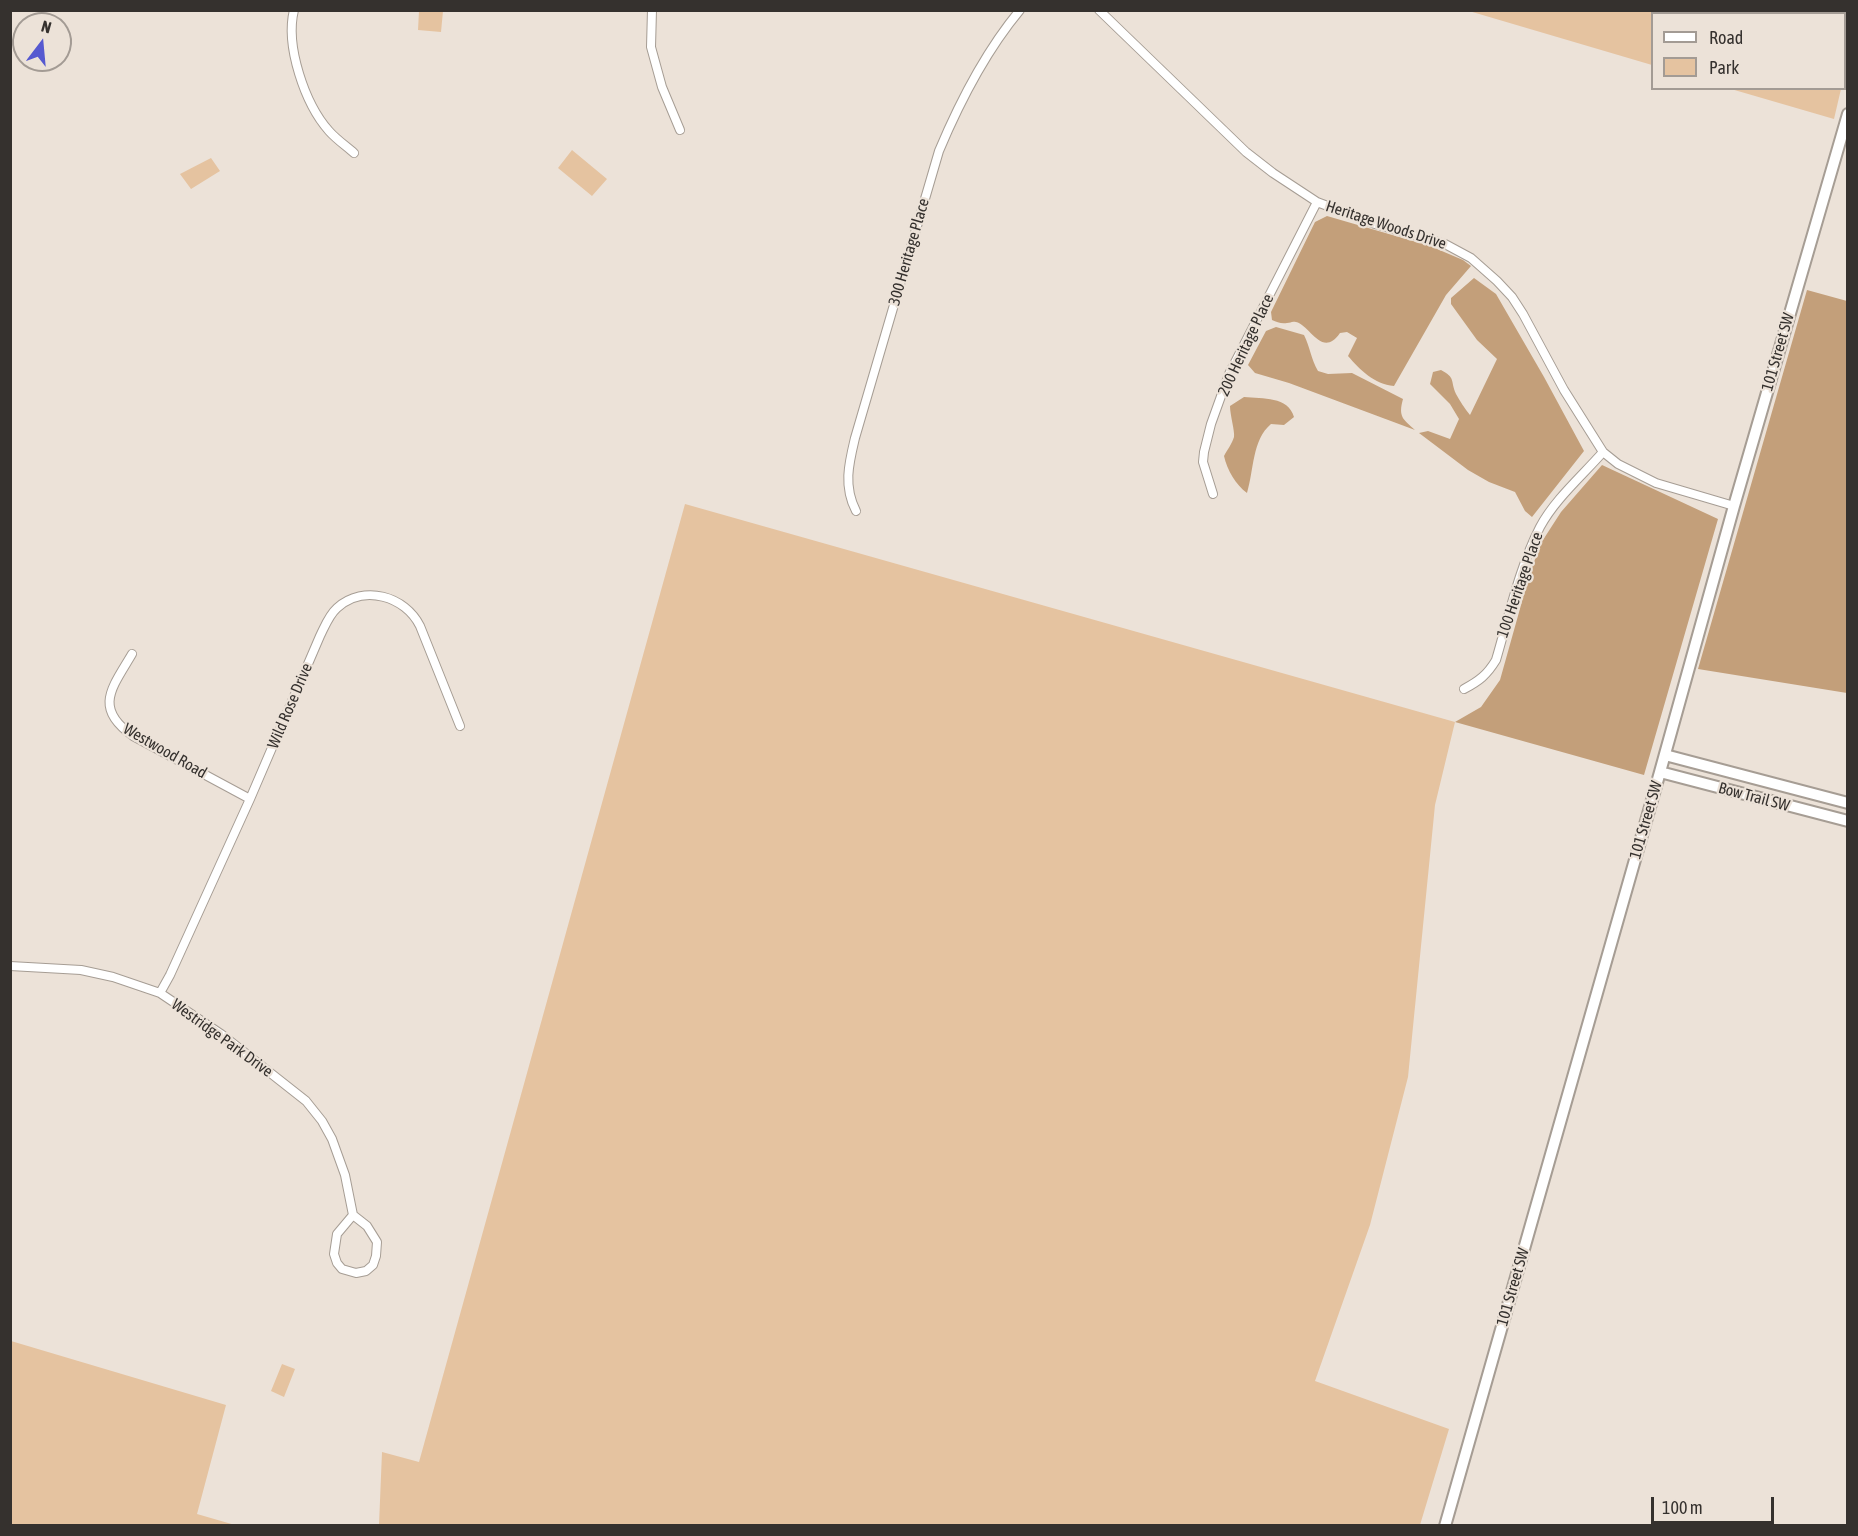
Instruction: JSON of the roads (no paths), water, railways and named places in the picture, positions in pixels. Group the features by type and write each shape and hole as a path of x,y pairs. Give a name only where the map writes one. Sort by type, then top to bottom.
{"street":[{"path":"294,10 292,20 296,65 308,99 329,131 354,153"},
{"path":"652,10 651,47 662,87 680,130"},
{"name":"300 Heritage Place","path":"856,511 848,490 847,472 939,151 975,76 1006,27 1020,10"},
{"name":"Heritage Woods Drive","path":"1099,10 1246,152 1273,173 1317,202 1375,224 1445,244 1484,268 1512,297 1523,314 1569,399 1602,452 1643,477 1689,494 1734,506"},
{"name":"101 Street SW","path":"1445,1526 1734,506 1848,114"},
{"name":"200 Heritage Place","path":"1214,494 1203,462 1211,424 1229,374 1317,202"},
{"name":"100 Heritage Place","path":"1464,689 1481,680 1496,660 1521,574 1540,526 1602,452"},
{"name":"Wild Rose Drive","path":"160,993 250,799 325,625 335,610 350,599 362,595 386,597 410,612 420,627 460,726"},
{"name":"Westwood Road","path":"132,654 110,695 110,711 120,727 250,799"},
{"name":"Bow Trail SW","path":"1665,755 1848,804"},
{"name":"Bow Trail SW","path":"1660,772 1848,821"},
{"name":"Westridge Park Drive","path":"10,966 81,970 113,977 160,993 221,1034 306,1101 322,1121 332,1139 345,1175 353,1215"},
{"path":"353,1215 367,1226 377,1246 372,1265 366,1271 356,1273 342,1269 334,1254 337,1234 353,1215"}]}
